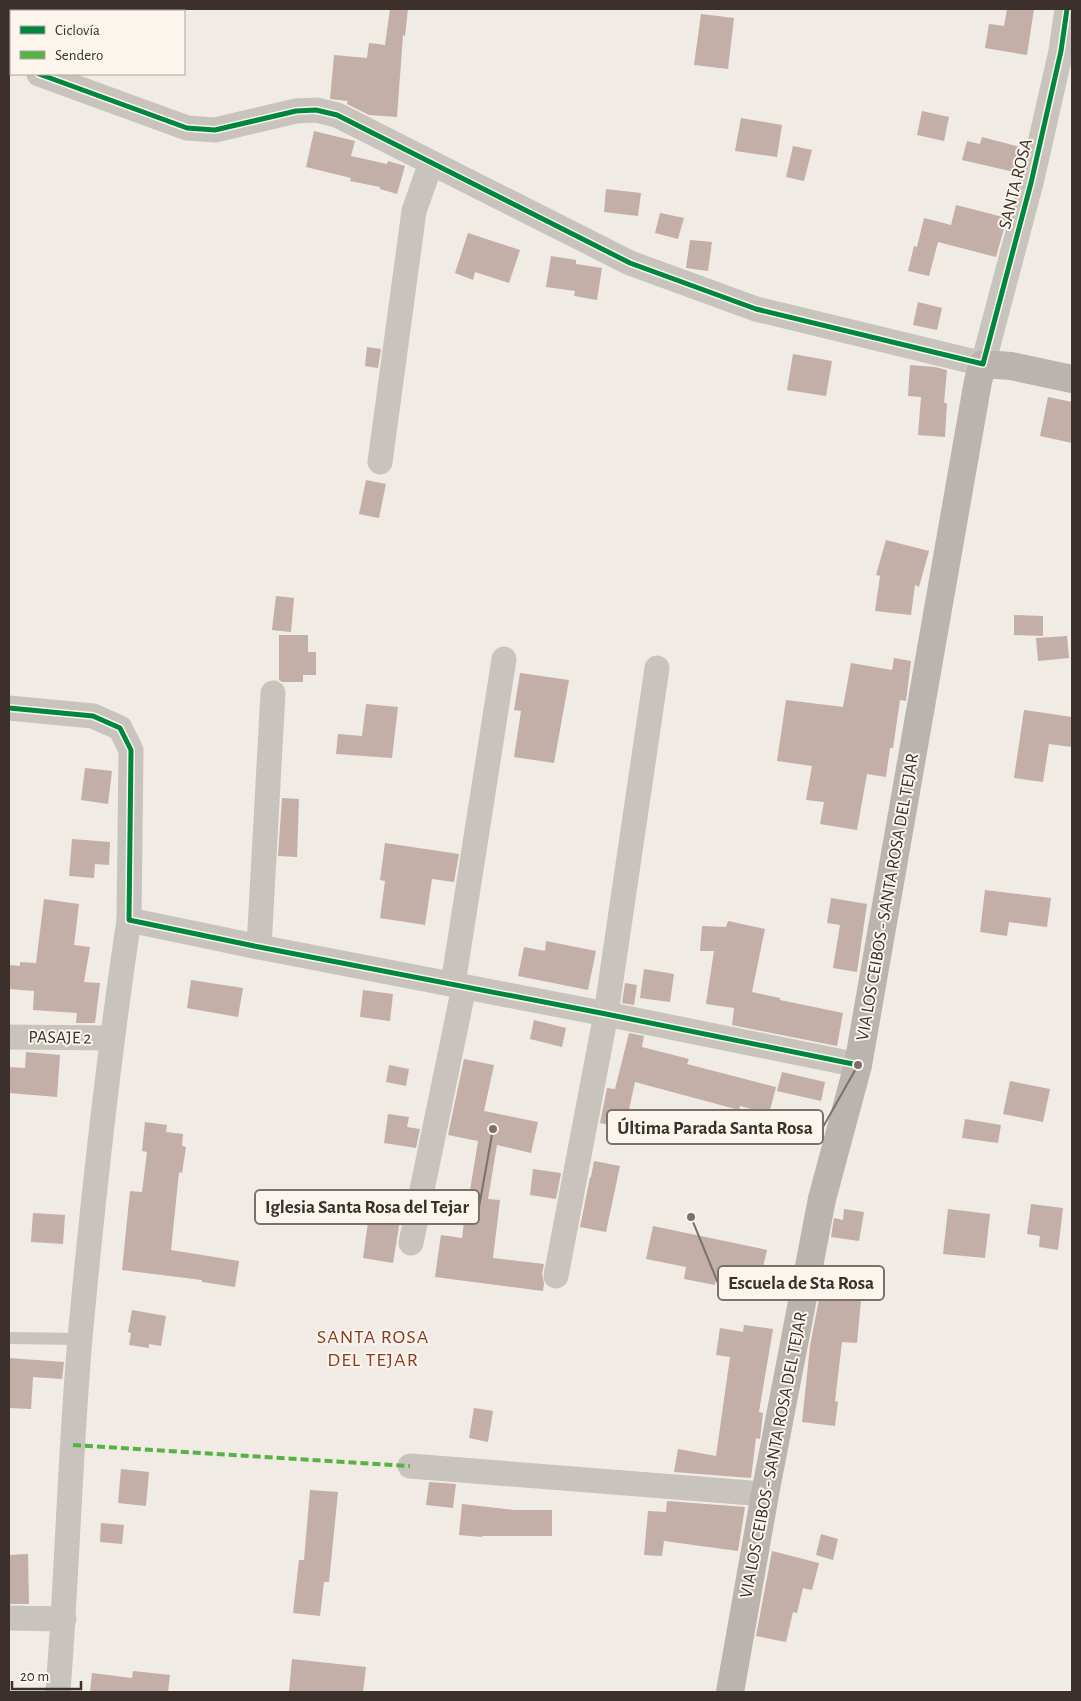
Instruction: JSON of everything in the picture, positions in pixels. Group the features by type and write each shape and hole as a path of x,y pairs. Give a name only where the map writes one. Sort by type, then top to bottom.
{"main road":[{"path":"983,364 1011,366 1072,379"},
{"name":"VIA LOS CEIBOS - SANTA ROSA DEL TEJAR","path":"730,1692 765,1494 822,1199 858,1065 974,400 983,364"}],"street":[{"name":"SANTA ROSA","path":"983,364 1031,183 1061,51 1066,9"},
{"path":"42,75 187,128 215,130 296,112 316,110 336,115 630,263 756,309 983,364"},
{"path":"380,462 414,211 431,163"},
{"path":"411,1243 458,985 504,658"},
{"path":"556,1276 606,1014 656,668"},
{"path":"259,947 273,694"},
{"path":"9,708 93,716 120,728 131,750 129,920 111,1038 80,1339 58,1692"},
{"path":"129,920 858,1065"},
{"name":"PASAJE 2","path":"9,1037 111,1038"},
{"path":"410,1466 765,1494"},
{"path":"9,1618 64,1619"}],"lane":[{"path":"9,1338 80,1339"}],"building":[{"path":"390,9 408,9 405,36 403,35 397,117 369,115 347,104 348,101 330,99 334,55 367,58 369,43 385,45"},
{"path":"1007,9 1034,9 1027,55 985,48 989,24 1004,26"},
{"path":"701,14 734,18 728,69 694,65"},
{"path":"922,111 949,117 944,141 917,135"},
{"path":"741,118 782,125 777,157 735,151"},
{"path":"314,131 355,141 351,156 387,164 388,161 405,166 397,194 380,189 380,187 350,181 351,178 306,167"},
{"path":"982,137 1020,147 1014,172 962,160 967,141 980,144"},
{"path":"793,146 812,150 804,181 786,177"},
{"path":"606,189 641,193 638,216 604,212"},
{"path":"956,205 1007,218 996,257 938,242 929,276 908,271 914,246 917,247 924,218 951,225"},
{"path":"660,213 684,218 678,239 655,233"},
{"path":"468,233 520,250 509,283 475,272 473,280 455,273"},
{"path":"690,240 712,242 708,271 686,268"},
{"path":"551,256 576,260 576,264 602,268 597,300 574,296 575,291 546,287"},
{"path":"918,302 942,308 937,330 913,325"},
{"path":"367,347 381,349 378,368 365,366"},
{"path":"793,354 832,361 826,396 787,390"},
{"path":"910,365 947,370 944,403 947,403 945,437 918,435 921,397 908,396"},
{"path":"1048,397 1072,402 1072,443 1040,436"},
{"path":"366,480 386,484 379,518 359,514"},
{"path":"886,540 929,551 919,587 915,585 911,615 875,611 880,576 876,575"},
{"path":"276,596 294,598 291,632 272,630"},
{"path":"1014,615 1043,616 1043,636 1014,635"},
{"path":"279,635 308,635 308,652 316,652 316,675 303,675 303,682 282,682 279,680"},
{"path":"1067,636 1069,658 1038,661 1036,638"},
{"path":"894,658 911,661 906,701 900,700 893,748 890,748 886,777 867,774 857,830 820,824 824,802 806,800 812,766 777,761 786,700 843,707 851,663 892,670"},
{"path":"520,673 569,680 554,763 514,757 521,711 514,710"},
{"path":"366,704 398,707 392,758 336,754 338,734 362,736"},
{"path":"1024,710 1072,717 1072,747 1049,744 1043,782 1014,778"},
{"path":"85,768 112,771 108,804 81,800"},
{"path":"282,798 299,799 297,857 278,856"},
{"path":"72,839 110,842 109,865 95,864 94,878 69,876"},
{"path":"385,843 459,854 454,882 432,879 425,925 380,918 385,881 380,880"},
{"path":"985,890 1051,898 1047,927 1009,922 1007,936 980,932"},
{"path":"831,898 867,904 857,972 833,968 840,925 827,923"},
{"path":"44,899 79,904 74,945 90,947 84,982 100,983 95,1023 76,1023 77,1013 33,1010 34,991 9,989 9,965 20,966 20,962 36,963"},
{"path":"728,921 765,929 752,992 843,1013 837,1046 732,1025 734,1008 706,1004 714,951 700,951 702,926 726,927"},
{"path":"546,941 596,951 588,990 518,976 524,947 545,951"},
{"path":"644,969 674,974 670,1002 640,998"},
{"path":"191,980 243,988 238,1017 187,1008"},
{"path":"625,983 637,985 634,1005 622,1003"},
{"path":"363,990 393,994 390,1021 360,1017"},
{"path":"534,1020 566,1028 562,1047 530,1039"},
{"path":"629,1033 644,1036 642,1047 689,1059 687,1064 776,1087 769,1114 740,1106 739,1110 635,1082 625,1128 600,1123 607,1088 615,1089"},
{"path":"26,1052 60,1055 57,1097 9,1093 9,1067 25,1068"},
{"path":"464,1059 494,1065 484,1111 538,1122 531,1153 497,1145 488,1199 500,1200 493,1258 544,1264 542,1274 543,1291 435,1277 441,1235 462,1238 467,1196 469,1197 478,1141 448,1135"},
{"path":"389,1065 409,1069 406,1086 386,1082"},
{"path":"782,1072 825,1082 821,1101 777,1091"},
{"path":"1010,1081 1050,1089 1043,1122 1003,1114"},
{"path":"388,1114 409,1117 407,1127 420,1129 416,1148 384,1143"},
{"path":"965,1119 1001,1125 998,1143 962,1138"},
{"path":"145,1122 167,1125 166,1132 183,1134 182,1146 186,1147 182,1173 179,1172 171,1250 239,1261 235,1287 202,1282 202,1280 122,1270 130,1191 142,1192 147,1152 142,1151"},
{"path":"594,1161 620,1166 606,1232 580,1227"},
{"path":"533,1169 561,1173 556,1199 530,1195"},
{"path":"1031,1204 1063,1208 1058,1250 1039,1247 1040,1236 1027,1234"},
{"path":"844,1209 864,1212 859,1241 831,1237 834,1218 843,1220"},
{"path":"948,1209 990,1214 985,1258 943,1254"},
{"path":"33,1213 65,1215 63,1244 31,1242"},
{"path":"369,1215 400,1220 393,1263 363,1258"},
{"path":"653,1226 767,1250 760,1280 718,1270 715,1285 684,1279 686,1267 646,1259"},
{"path":"824,1273 840,1275 840,1277 863,1279 857,1343 842,1342 835,1401 838,1402 835,1426 802,1422 810,1346"},
{"path":"132,1310 166,1316 161,1346 149,1344 149,1348 129,1345 131,1333 128,1332"},
{"path":"744,1325 773,1329 759,1412 763,1413 760,1439 756,1438 751,1478 674,1472 678,1449 716,1456 730,1357 716,1355 720,1328 743,1332"},
{"path":"9,1358 64,1362 62,1379 33,1377 31,1409 9,1408"},
{"path":"474,1408 493,1411 488,1442 469,1438"},
{"path":"121,1469 149,1472 146,1506 118,1503"},
{"path":"429,1482 456,1484 453,1508 426,1505"},
{"path":"310,1490 338,1492 329,1582 324,1582 320,1616 293,1613 299,1560 304,1560"},
{"path":"667,1501 745,1507 738,1551 664,1541 662,1556 644,1555 648,1511 666,1512"},
{"path":"462,1504 515,1510 552,1510 552,1536 482,1537 459,1535"},
{"path":"101,1523 124,1525 122,1544 100,1542"},
{"path":"821,1534 838,1539 833,1560 816,1555"},
{"path":"772,1551 819,1563 812,1590 803,1588 797,1613 793,1612 786,1642 756,1636"},
{"path":"28,1554 29,1604 9,1604 9,1555"},
{"path":"292,1659 366,1667 363,1692 289,1692"},
{"path":"133,1671 170,1675 168,1692 90,1692 92,1673 132,1678"}],"marked path":[{"path":"73,1445 410,1466"}],"cycle path":[{"path":"42,75 187,128 215,130 296,111 316,110 337,115 630,263 756,309 983,364 1031,183 1061,51 1067,9"},
{"path":"9,708 93,716 120,728 131,750 129,920 858,1065"}],"place":[{"name":"Última Parada Santa Rosa","path":"858,1065"},
{"name":"Iglesia Santa Rosa del Tejar","path":"493,1129"},
{"name":"Escuela de Sta Rosa","path":"691,1217"}],"district":[{"name":"SANTA ROSA DEL TEJAR","path":"373,1348"}]}
